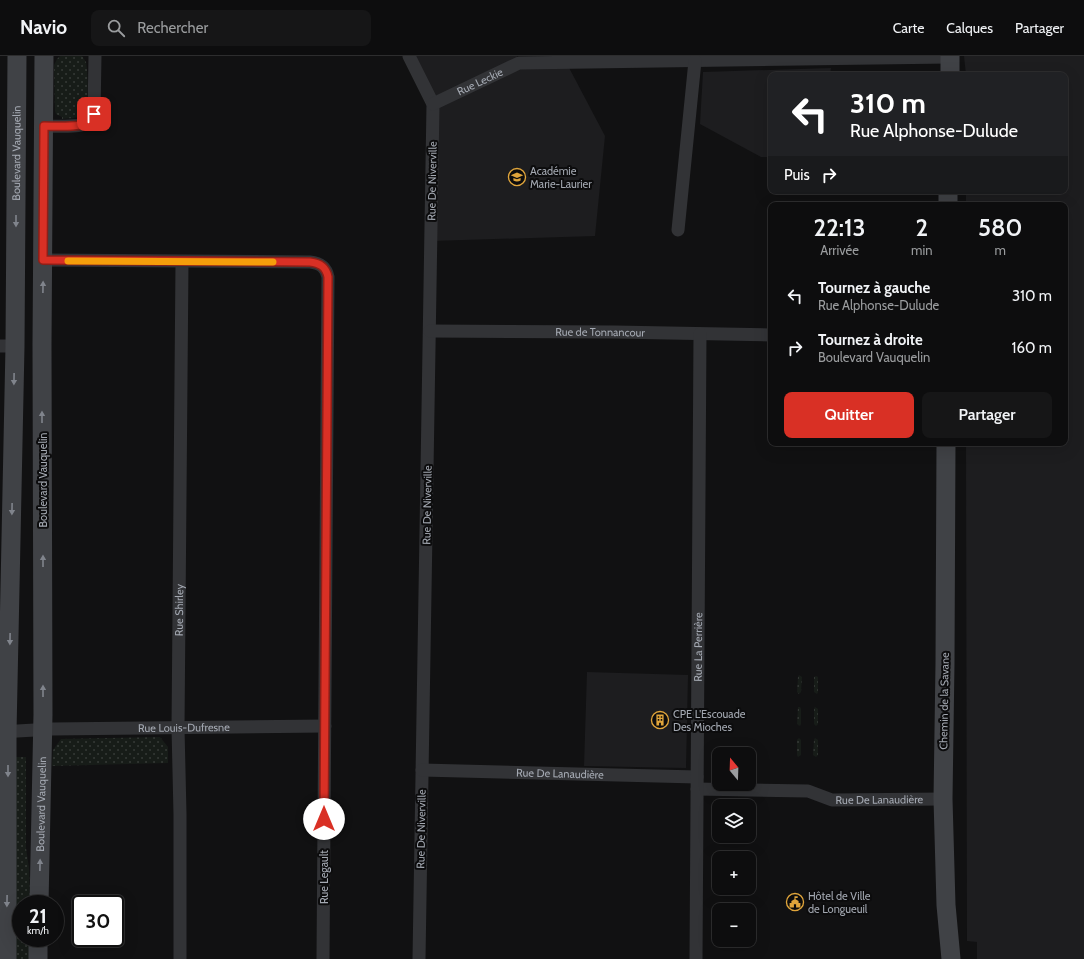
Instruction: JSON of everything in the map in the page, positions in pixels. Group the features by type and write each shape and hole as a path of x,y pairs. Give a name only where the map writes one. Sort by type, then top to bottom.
{"street":[{"name":"Boulevard Vauquelin","path":"7,959 4,732 7,346 17,56"},
{"name":"Boulevard Vauquelin","path":"39,895 43,730 44,56"},
{"path":"44,126 80,125 89,123 93,119 95,56"},
{"name":"Rue De Niverville","path":"409,56 433,104 419,959"},
{"path":"678,230 695,61"},
{"name":"Rue Leckie","path":"433,104 518,63 695,61 950,63"},
{"path":"43,260 182,262"},
{"name":"Rue Legault","path":"182,262 316,262 324,268 328,277 323,959"},
{"name":"Rue Shirley","path":"180,959 180,814 178,728 182,262"},
{"name":"Rue de Tonnancour","path":"430,331 768,335"},
{"name":"Rue La Perrière","path":"696,959 700,334"},
{"name":"Chemin de la Savane","path":"946,446 943,799 946,897 950,959"},
{"name":"Rue Louis-Dufresne","path":"4,732 43,730 325,726"},
{"name":"Rue De Lanaudière","path":"422,770 697,783 808,791 832,800 943,799"},
{"path":"38,947 38,959"}],"shaded area":[{"path":"60,56 82,56 86,62 88,82 86,105 81,115 75,118 62,119 62,117 56,114 55,111 54,65"},
{"name":"Académie Marie-Laurier","path":"409,56 517,56 518,63 566,62 605,136 595,236 431,241 433,104"},
{"path":"964,56 1084,56 1084,959 977,959 977,942 967,941 966,446 1068,446 1068,202 966,202 966,194 1068,194 1068,72 966,72"},
{"path":"831,68 830,72 768,72 768,157 761,157 700,124 703,72"},
{"path":"587,672 688,675 686,768 584,766"},
{"path":"799,675 802,677 801,692 799,694 797,692"},
{"path":"814,677 818,677 817,694 814,692"},
{"path":"798,707 801,709 800,726 797,724"},
{"path":"815,707 818,709 818,724 816,726 814,724"},
{"path":"160,737 168,747 168,763 52,766 53,750 61,739"},
{"path":"799,738 801,740 801,755 798,757 797,740"},
{"path":"815,738 818,740 818,755 816,757 813,755"},
{"path":"15,757 26,757 26,848 29,868 30,895 14,895"},
{"path":"14,947 30,947 30,959 14,959"}],"slow traffic":[{"path":"68,261 273,262"}],"place":[{"name":"Académie Marie-Laurier","path":"517,177"},
{"name":"CPE L'Escouade Des Mioches","path":"660,720"},
{"name":"Hôtel de Ville de Longueuil","path":"795,902"}],"route":[{"path":"94,114 93,119 89,123 80,125 44,126 43,260 316,262 327,271 324,819"}]}
